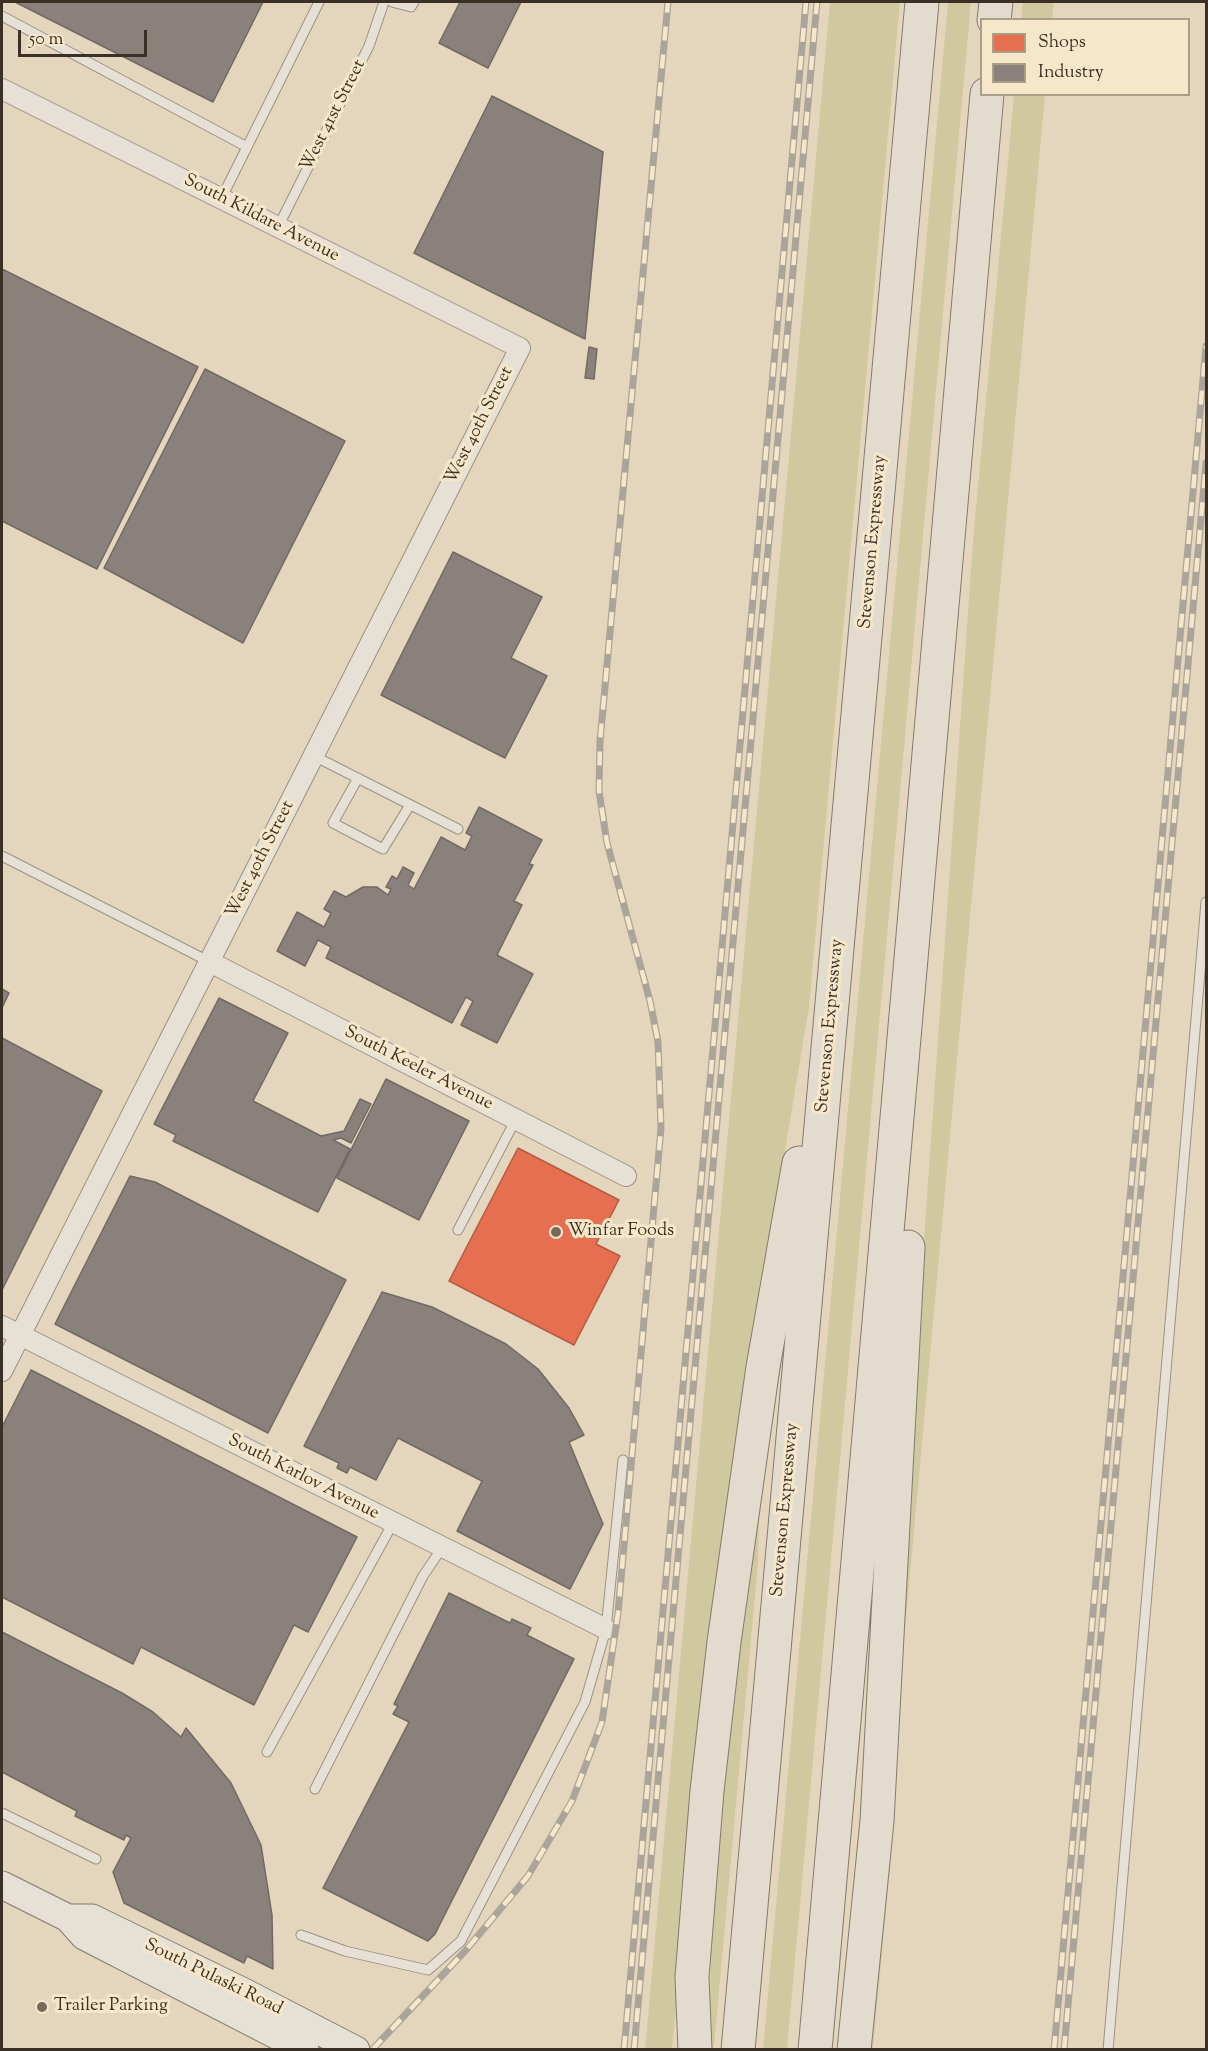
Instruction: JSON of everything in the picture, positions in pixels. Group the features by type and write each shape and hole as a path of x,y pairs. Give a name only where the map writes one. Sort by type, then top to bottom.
{"highway":[{"name":"Stevenson Expressway","path":"738,2049 922,2"},
{"path":"994,18 996,2"},
{"path":"815,2049 987,96"},
{"path":"854,2049 877,1821 894,1466 916,1107 910,967"},
{"path":"681,2049 715,1720 763,1367 801,1149 832,1012"},
{"path":"695,2049 692,1977 699,1888"}],"main road":[{"name":"South Pulaski Road","path":"2,1885 68,1918 84,1936 304,2049"},
{"name":"South Pulaski Road","path":"68,1918 92,1918 356,2049"}],"street":[{"name":"South Kildare Avenue","path":"2,89 520,348"},
{"name":"West 40th Street","path":"2,1371 520,348"},
{"name":"South Keeler Avenue","path":"210,962 626,1176"},
{"name":"South Karlov Avenue","path":"2,1326 606,1629"}],"lane":[{"path":"221,199 319,2"},
{"name":"West 41st Street","path":"278,227 369,46 384,2"},
{"path":"392,2 411,7 414,2"},
{"path":"2,16 247,147"},
{"path":"314,756 458,829"},
{"path":"358,778 333,823 383,849 410,805"},
{"path":"2,856 210,962"},
{"path":"1108,2049 1206,902"},
{"path":"458,1230 516,1119"},
{"path":"302,1935 345,1951 428,1970 461,1941 585,1702 606,1629 623,1460"},
{"path":"267,1752 393,1523"},
{"path":"315,1789 423,1576 442,1548"},
{"path":"2,1813 96,1859"}],"shaded area":[{"path":"830,2 900,2 809,1007 777,1199 704,1719 672,2049 645,2050"},
{"path":"948,2 971,2 787,2049 763,2049"},
{"path":"1023,2 1054,2 1052,18 1021,18"},
{"path":"1014,96 1045,96 884,1860 890,1867 873,2049 867,2050 973,541"},
{"path":"760,1467 758,1563 715,2036 713,2049 710,2050 711,1894"}],"building: Shops":[{"path":"518,1148 619,1200 596,1244 620,1256 574,1345 449,1281"}],"building: Industry":[{"path":"15,2 263,2 213,102"},
{"path":"460,2 521,2 488,68 439,43"},
{"path":"492,96 603,152 585,339 414,253"},
{"path":"2,269 198,367 97,569 2,521"},
{"path":"589,347 597,349 594,379 585,378"},
{"path":"205,369 345,441 243,643 104,568"},
{"path":"453,552 542,597 511,658 547,676 505,758 381,695"},
{"path":"479,807 542,840 529,864 533,865 514,901 522,905 497,955 533,974 497,1043 461,1025 473,1001 466,997 452,1023 326,958 331,947 318,940 305,966 277,951 297,912 324,927 331,913 324,909 334,891 346,897 363,887 377,887 388,895 391,889 386,887 392,876 397,879 403,867 414,873 408,885 414,889 441,837 465,850 472,836 466,833"},
{"path":"2,989 9,993 2,1008"},
{"path":"219,998 288,1033 253,1101 321,1136 344,1131 360,1099 371,1104 351,1143 341,1138 333,1140 350,1149 318,1212 173,1141 176,1135 154,1124"},
{"path":"2,1038 102,1091 2,1290"},
{"path":"386,1079 469,1121 419,1220 337,1178"},
{"path":"130,1176 155,1182 346,1280 268,1433 55,1324"},
{"path":"382,1292 432,1307 506,1344 538,1369 569,1408 584,1435 569,1442 603,1524 570,1589 457,1531 482,1481 398,1438 376,1480 350,1467 347,1473 337,1468 339,1463 304,1446"},
{"path":"31,1370 357,1537 308,1632 294,1625 254,1705 141,1647 133,1664 2,1597 2,1427"},
{"path":"449,1593 510,1623 512,1619 531,1628 527,1635 574,1659 435,1934 428,1941 323,1888 409,1722 393,1714 398,1706 394,1704"},
{"path":"2,1632 122,1693 153,1712 181,1737 186,1728 231,1783 261,1845 272,1915 273,1969 247,1956 244,1963 124,1903 113,1872 131,1838 126,1835 124,1840 75,1816 77,1811 2,1772"}],"railway":[{"path":"372,2050 466,1950 528,1876 572,1801 602,1722 618,1613 661,1128 658,1042 650,1001 607,843 599,791 600,741 668,2"},
{"path":"624,2050 806,2"},
{"path":"634,2050 817,2"},
{"path":"1054,2050 1206,346"},
{"path":"1064,2050 1206,463"}],"place":[{"name":"Winfar Foods","path":"556,1232"},
{"name":"Trailer Parking","path":"42,2007"}]}
